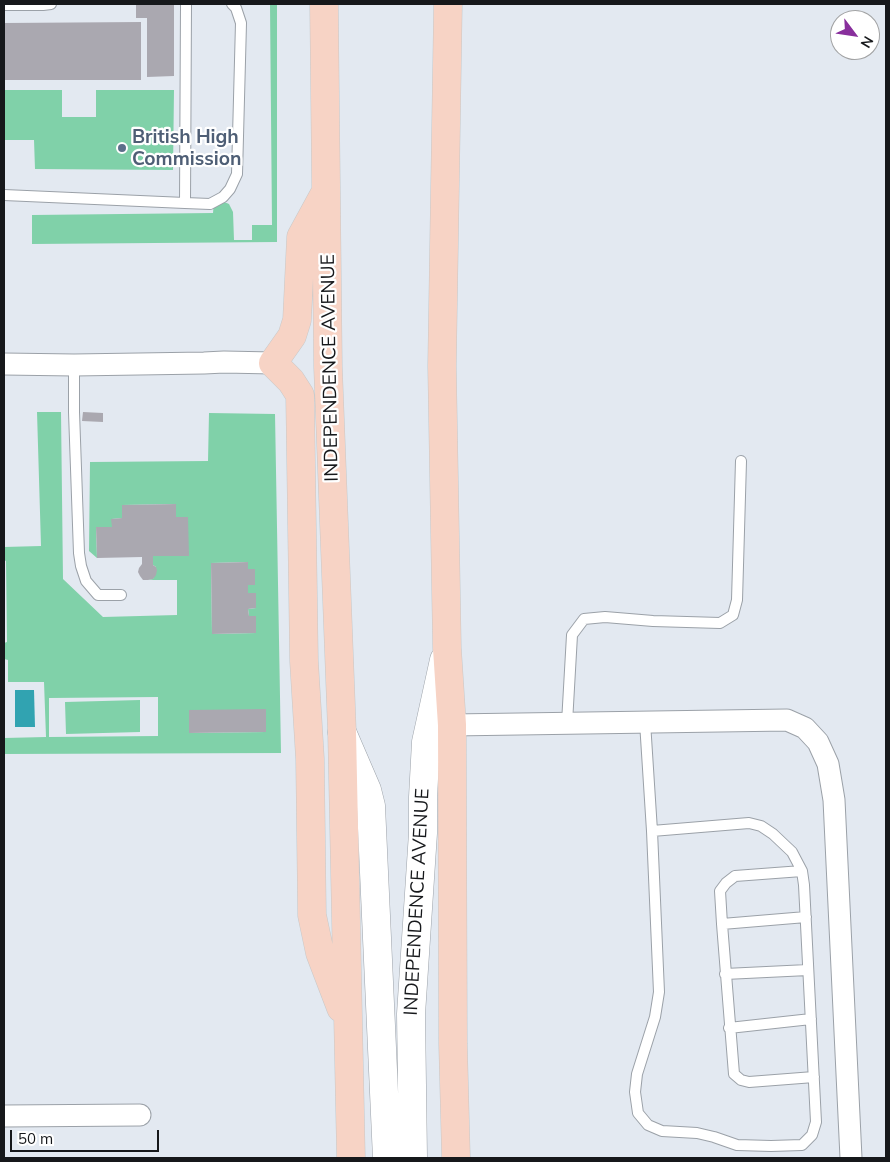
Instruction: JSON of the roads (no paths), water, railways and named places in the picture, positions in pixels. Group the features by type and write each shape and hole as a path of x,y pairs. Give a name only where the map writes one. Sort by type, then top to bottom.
{"main road":[{"name":"INDEPENDENCE AVENUE","path":"324,4 328,367 342,732 351,1158"},
{"name":"INDEPENDENCE AVENUE","path":"448,4 442,366 447,648 452,725 453,1044 456,1158"},
{"path":"326,190 301,237 297,320 292,336 273,363 291,381 300,395 304,661 310,759 312,915 320,953 349,1028"},
{"name":"INDEPENDENCE AVENUE","path":"413,1158 411,1014 422,843 426,742 447,648"},
{"name":"INDEPENDENCE AVENUE","path":"342,732 367,790 371,806 388,1158"}],"street":[{"path":"4,364 273,363"},
{"path":"452,725 787,720 805,728 818,742 828,764 834,800 851,1158"},
{"path":"4,1116 140,1115"}],"lane":[{"path":"4,5 51,4"},
{"path":"185,203 186,4"},
{"path":"4,195 210,204 223,197 230,189 237,174 241,23 236,8 232,4"},
{"path":"74,365 74,412 81,566 86,582 98,595 121,595"},
{"path":"567,723 572,635 584,619 605,617 720,623 733,615 737,600 741,461"},
{"path":"645,722 659,992 655,1017 637,1074 635,1092 638,1113 648,1125 662,1130 698,1133 737,1145 802,1145 812,1135 816,1122 802,871 792,852 773,834 761,826 749,823 652,831"},
{"path":"802,871 735,876 720,891 734,1074 741,1080 749,1082 814,1077"},
{"path":"722,924 806,917"},
{"path":"725,974 808,970"},
{"path":"729,1028 811,1020"}],"water":[{"path":"15,690 34,690 35,727 15,727"}],"place":[{"name":"British High Commission","path":"122,148"}]}
